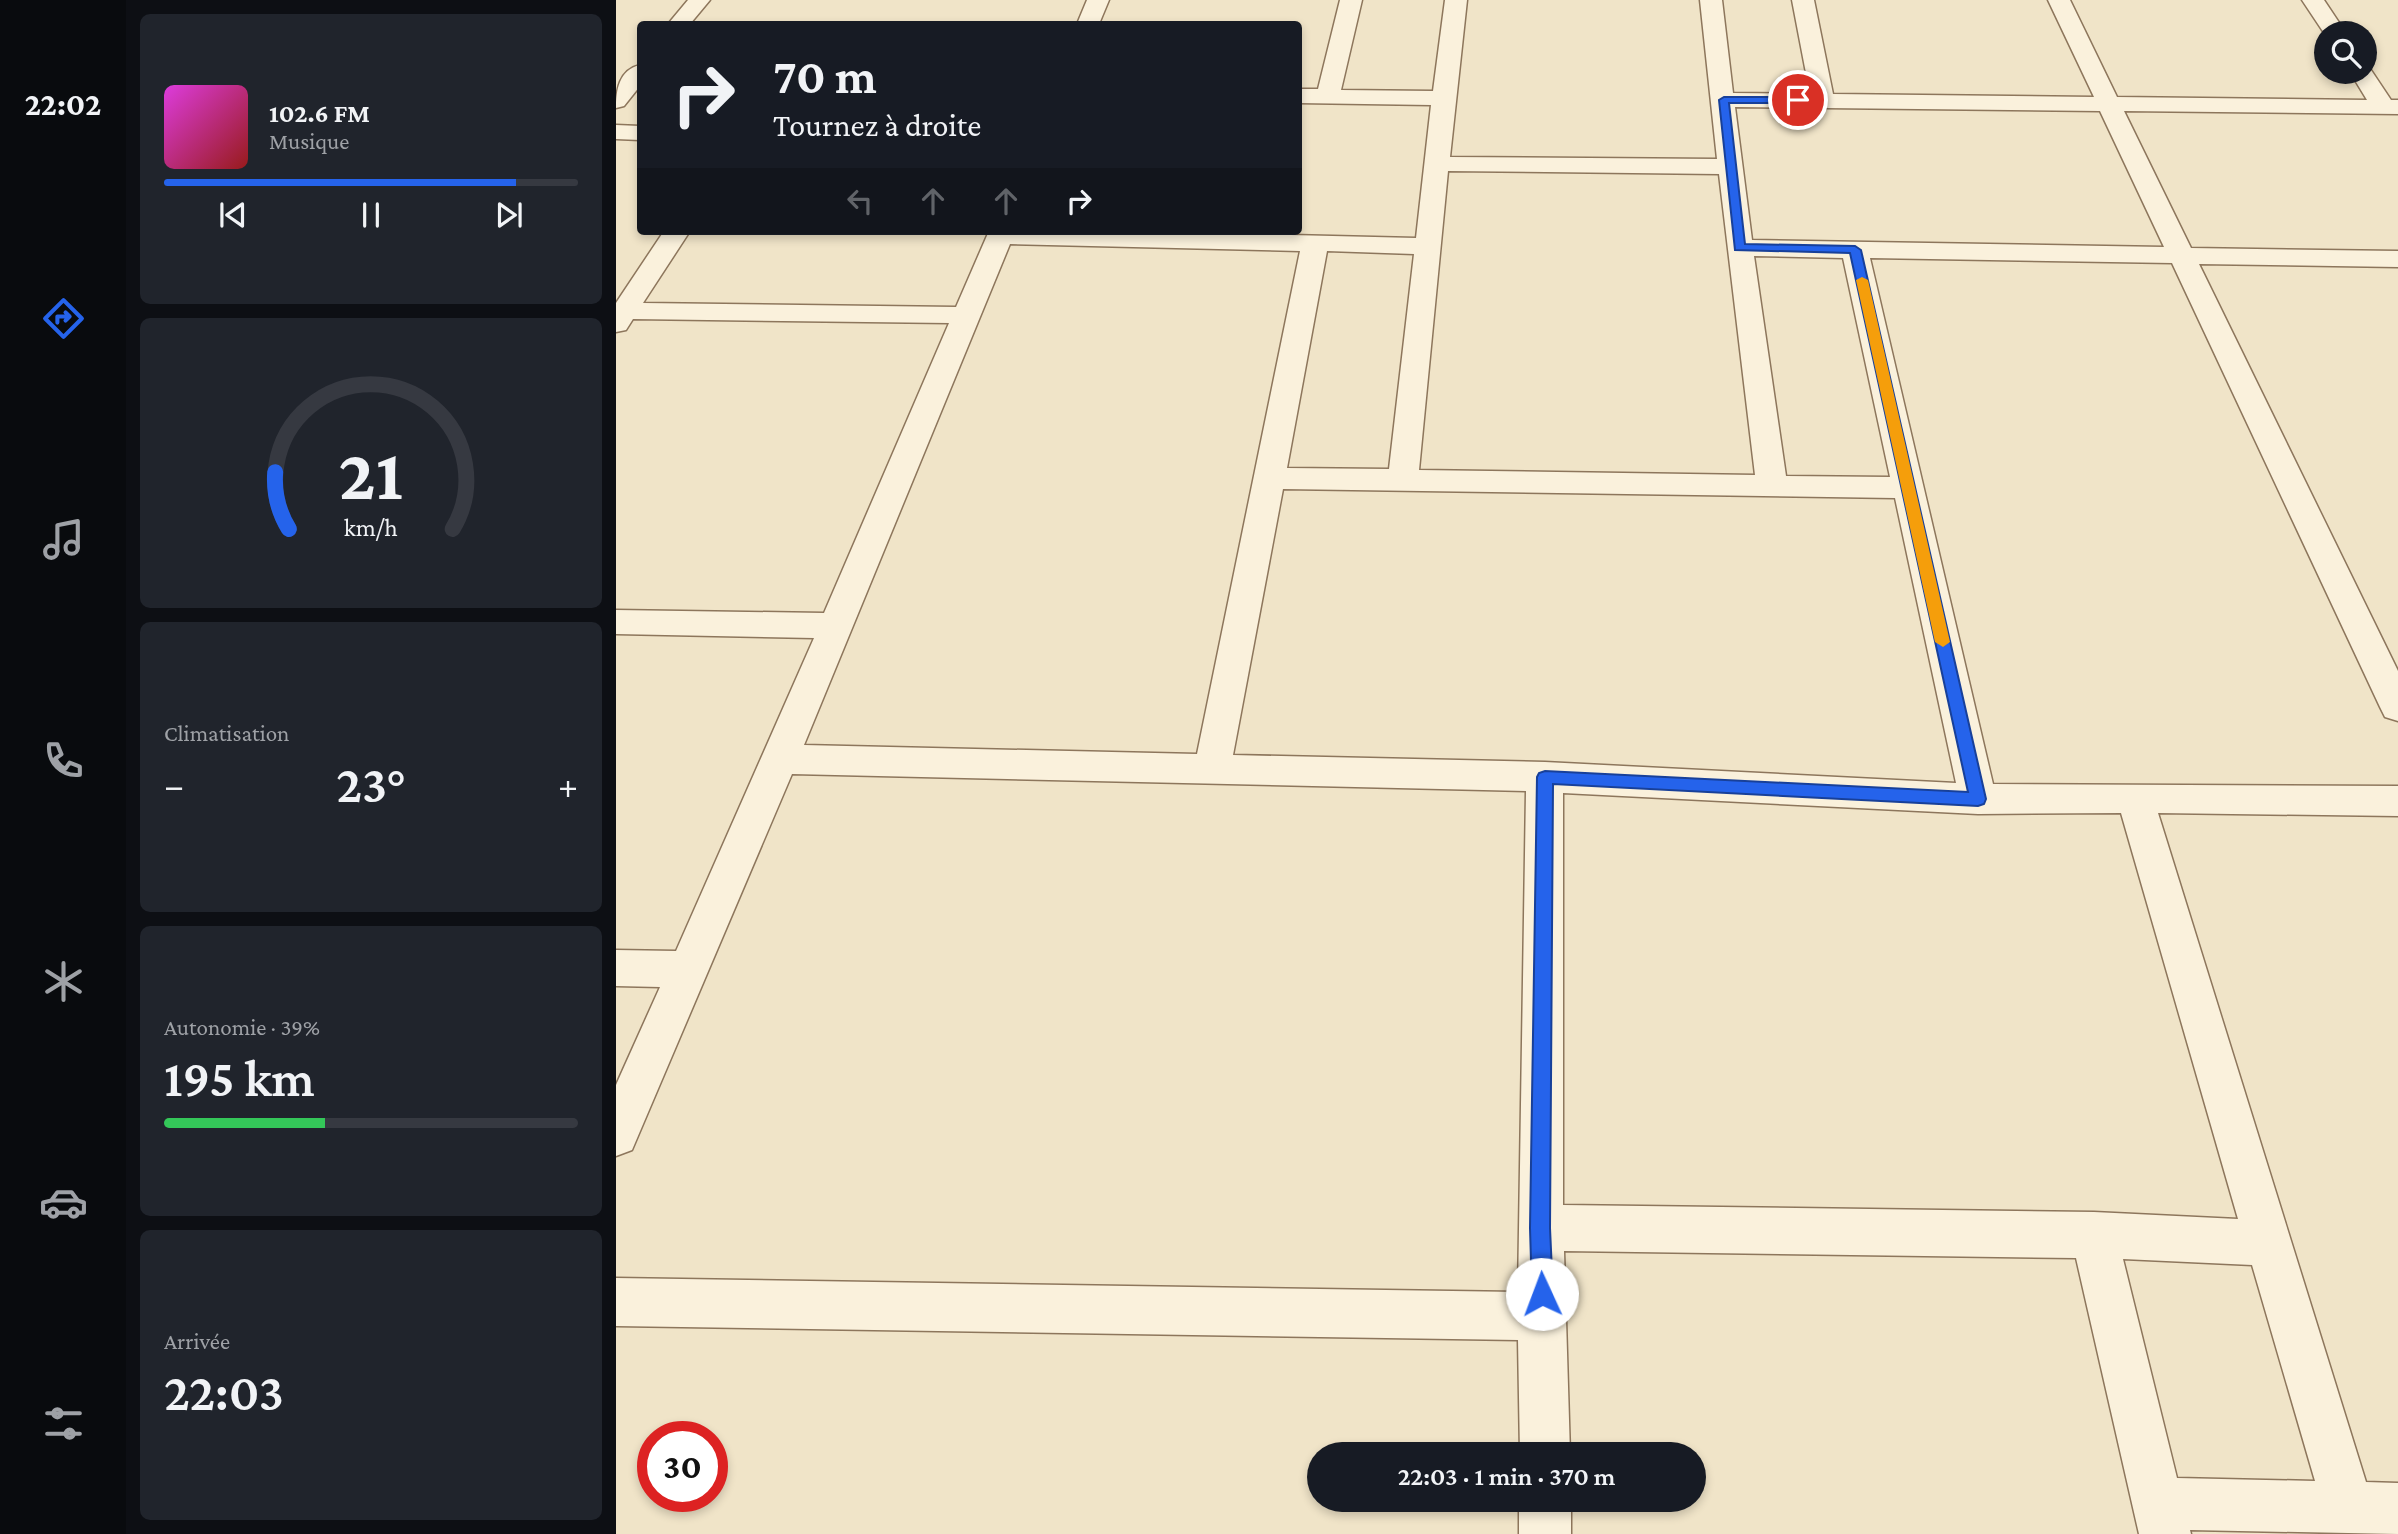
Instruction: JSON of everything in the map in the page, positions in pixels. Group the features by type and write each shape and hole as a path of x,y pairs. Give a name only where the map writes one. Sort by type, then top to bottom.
{"street":[{"path":"682,21 699,0"},
{"path":"1089,21 1098,0"},
{"path":"1328,96 1351,0"},
{"path":"1403,480 1443,98 1456,0"},
{"path":"1711,0 1740,248 1772,486"},
{"path":"1803,0 1823,100"},
{"path":"2059,0 2398,707"},
{"path":"2313,0 2327,21"},
{"path":"2371,84 2391,107"},
{"path":"1302,96 1443,98"},
{"path":"1724,100 2391,107"},
{"path":"616,132 637,133"},
{"path":"1438,164 1732,167"},
{"path":"619,315 674,235"},
{"path":"616,1135 780,760 1001,235"},
{"path":"1032,235 1429,246"},
{"path":"1212,770 1315,244"},
{"path":"1740,248 2398,259"},
{"path":"1855,250 1978,799"},
{"path":"619,315 968,315"},
{"path":"1270,478 1909,488"},
{"path":"616,622 835,626"},
{"path":"780,760 1545,777 1978,799 2398,801"},
{"path":"1545,777 1540,1228 1545,1442"},
{"path":"2135,798 2348,1507"},
{"path":"616,968 688,969"},
{"path":"1540,1228 2094,1235 2267,1243"},
{"path":"2094,1235 2161,1519 2348,1507 2398,1509"},
{"path":"616,1302 1543,1316"},
{"path":"1545,1512 1545,1534"}],"slow traffic":[{"path":"1862,280 1943,642"}],"route":[{"path":"1542,1294 1540,1228 1545,777 1978,799 1855,250 1740,248 1724,100 1798,100"}]}
